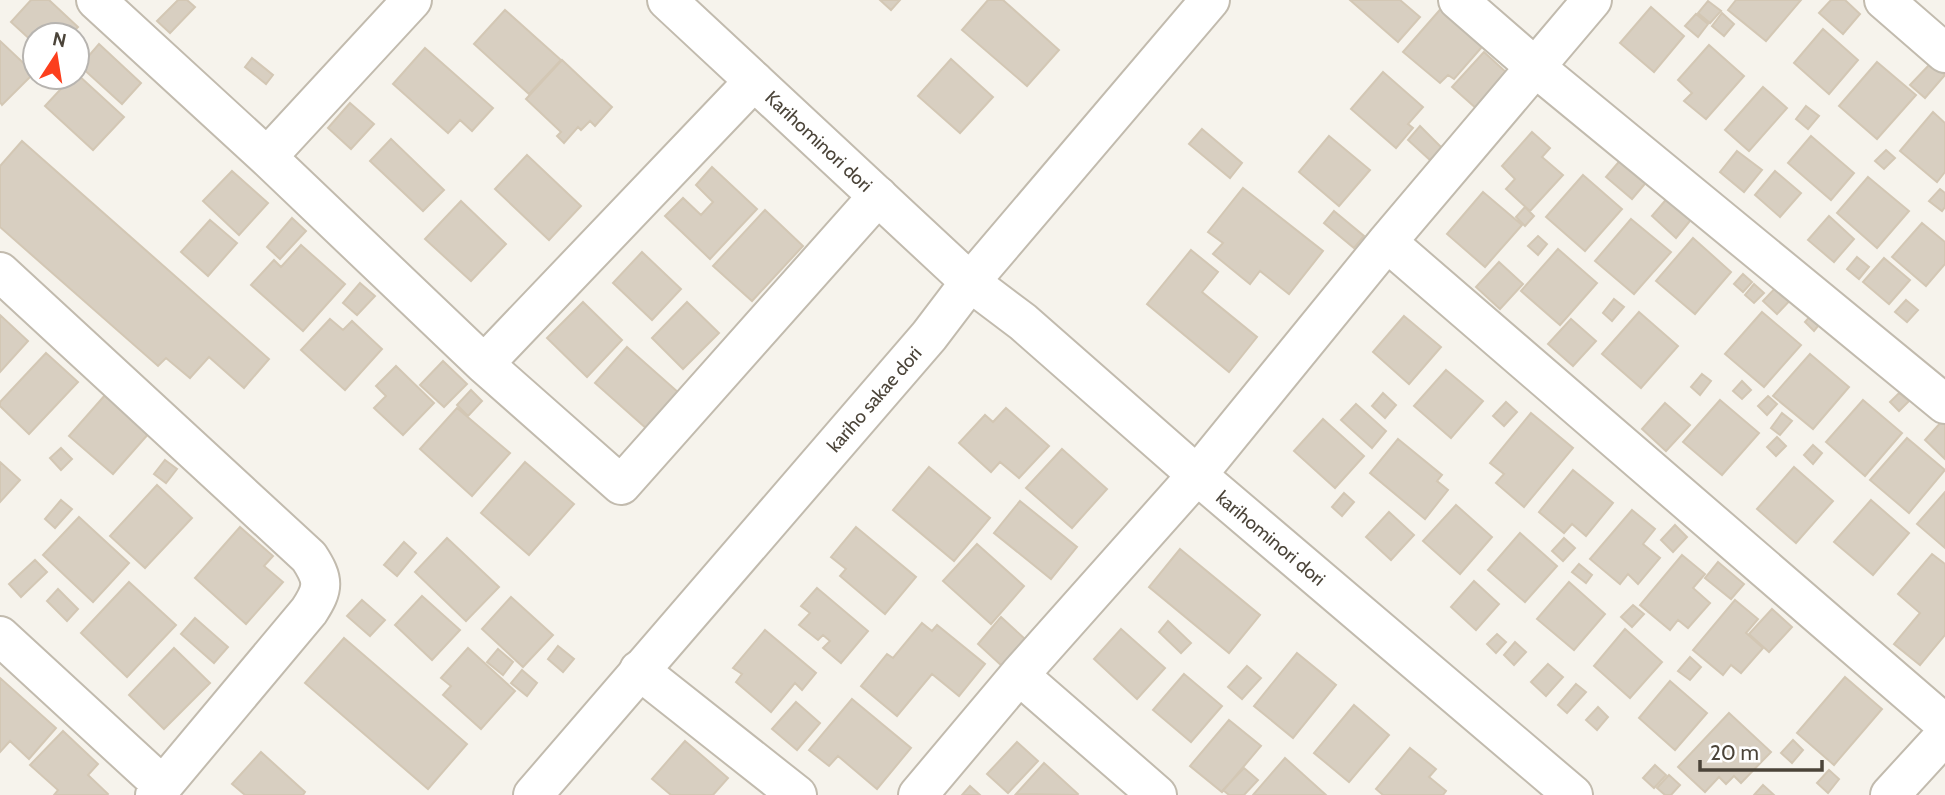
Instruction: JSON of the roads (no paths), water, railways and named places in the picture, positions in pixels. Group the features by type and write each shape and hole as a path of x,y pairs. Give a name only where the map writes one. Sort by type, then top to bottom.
{"street":[{"path":"96,0 267,157 485,364 621,485 878,196"},
{"path":"267,157 412,0"},
{"name":"Karihominori dori","path":"667,0 970,282"},
{"name":"kariho sakae dori","path":"533,795 920,346 970,282 1210,0"},
{"path":"1458,0 1535,67 1945,404"},
{"path":"918,795 1197,475 1387,242 1592,0"},
{"path":"1884,0 1945,53"},
{"path":"485,364 754,80"},
{"path":"1387,242 1945,724"},
{"path":"0,272 309,557 320,575 320,594 309,611 159,791 0,636"},
{"name":"karihominori dori","path":"970,282 1023,322 1197,475 1573,795"},
{"path":"639,670 797,795"},
{"path":"1019,676 1157,795"},
{"path":"1890,795 1945,735"}]}
